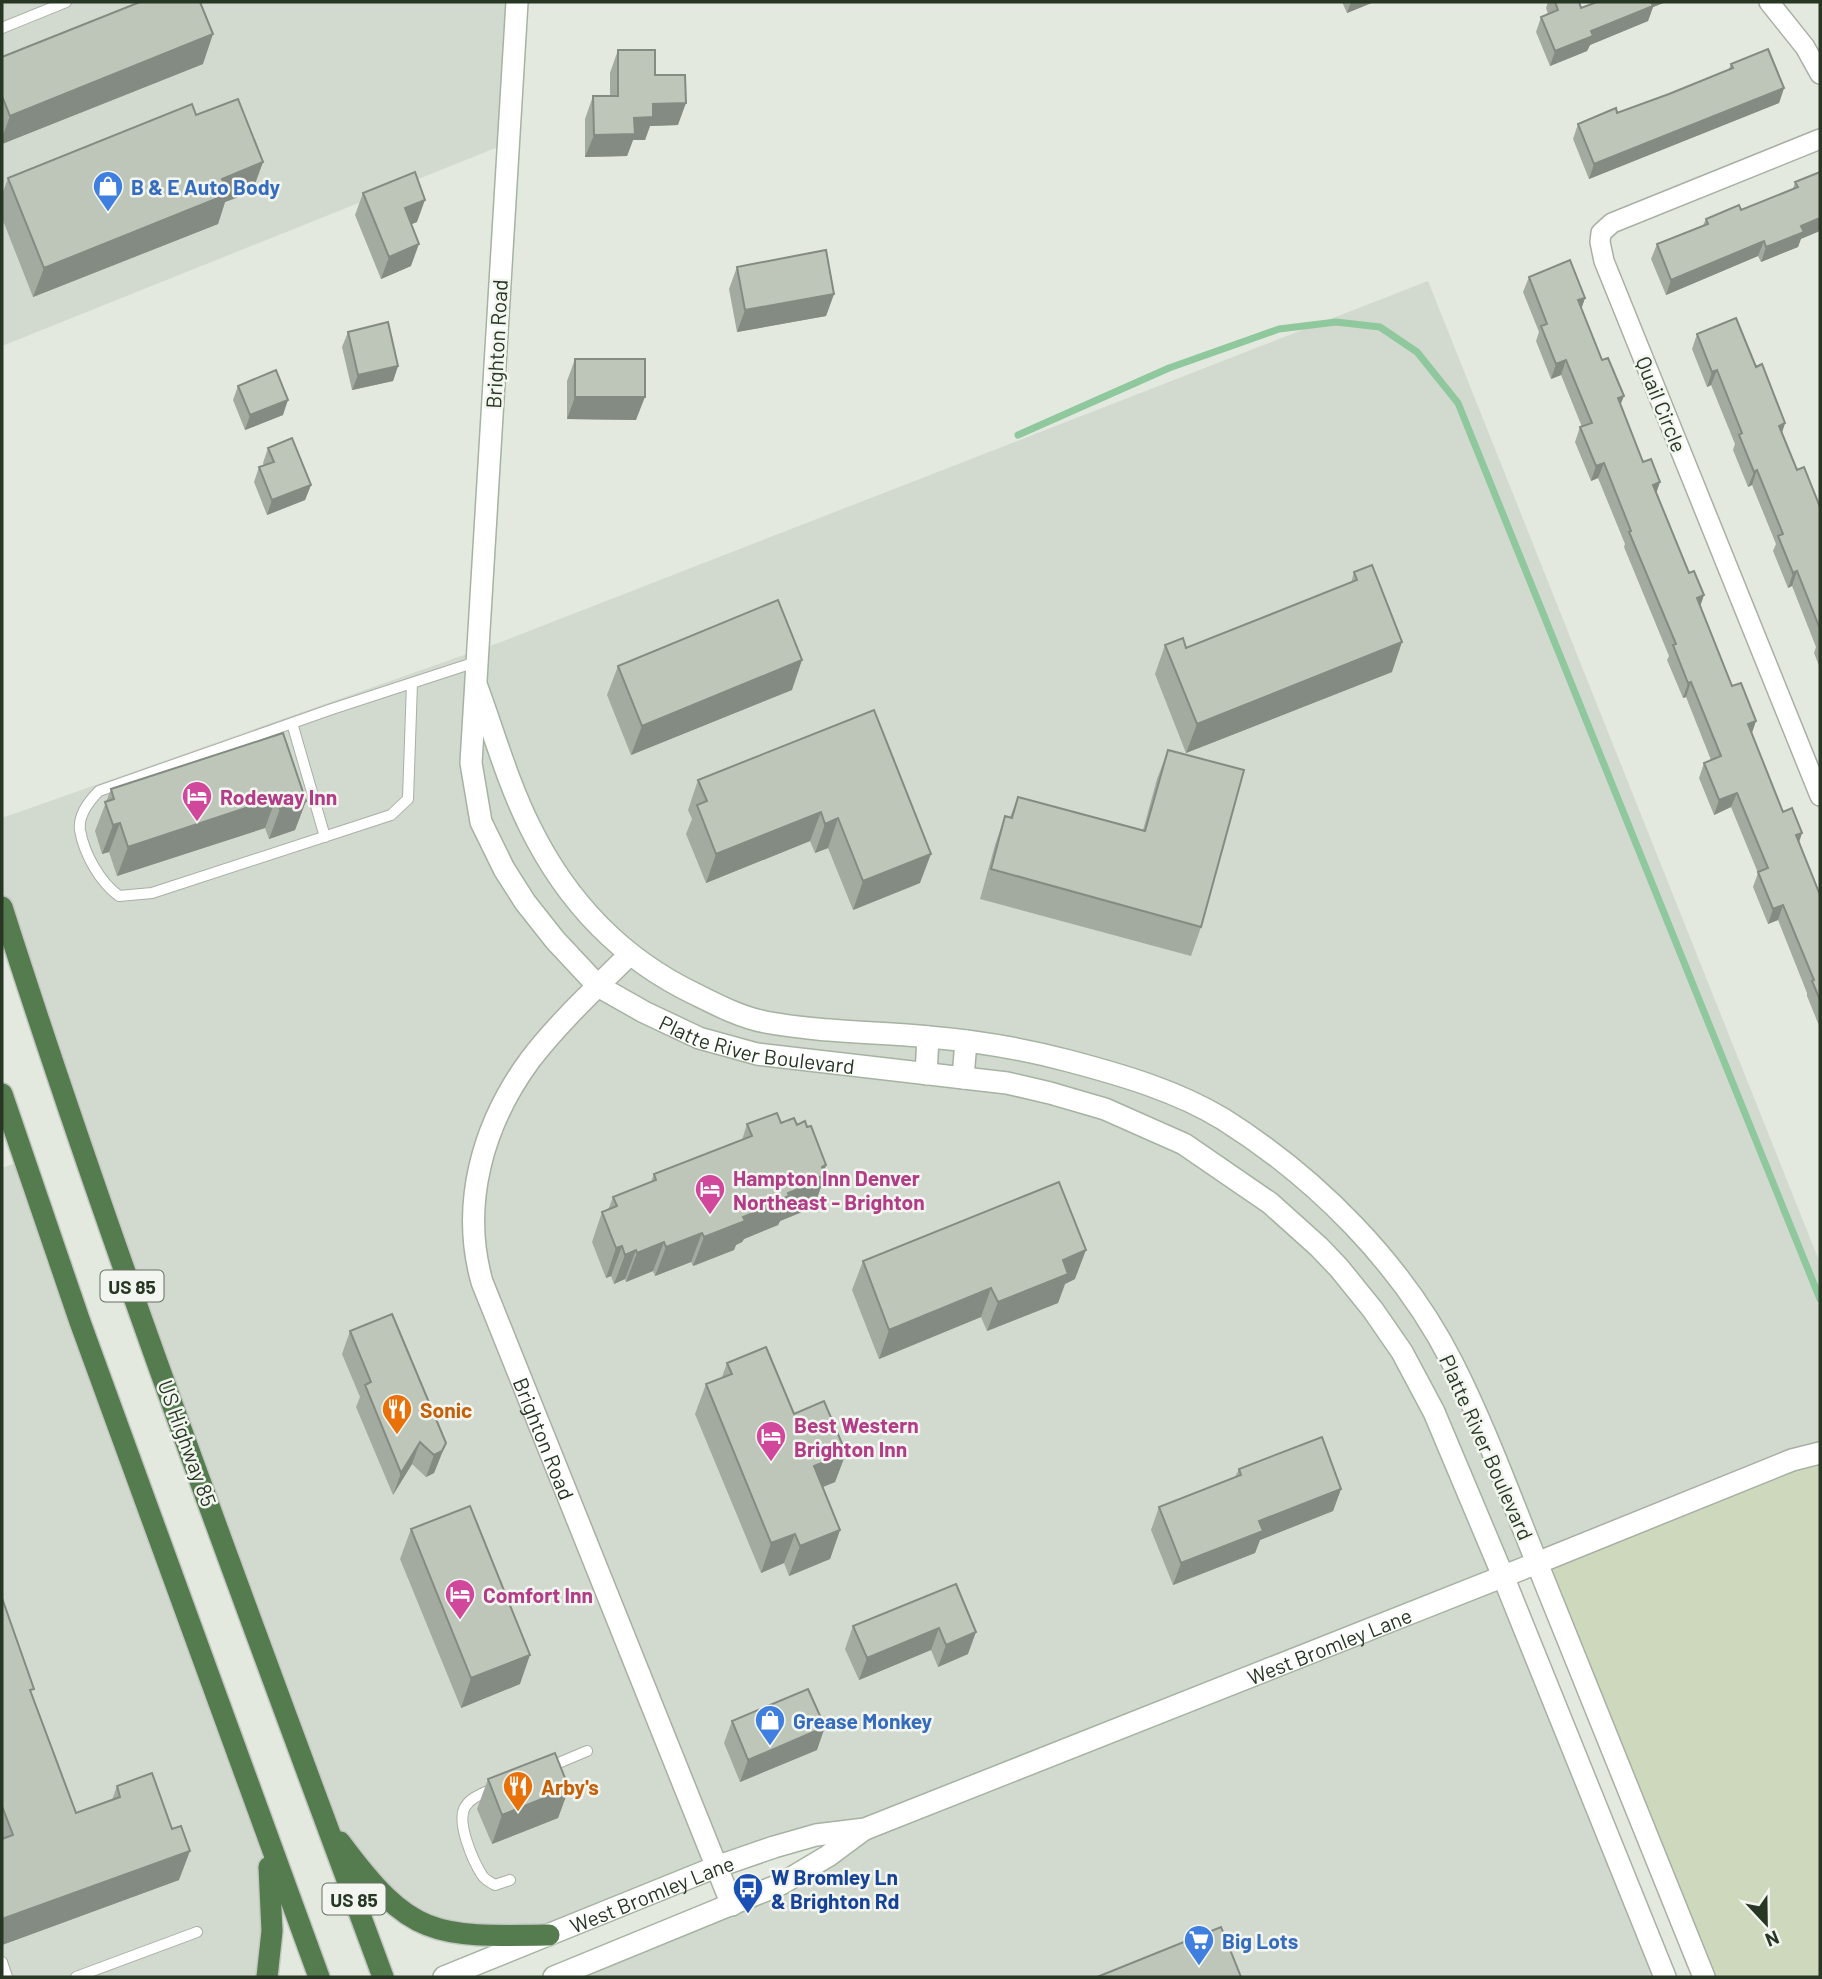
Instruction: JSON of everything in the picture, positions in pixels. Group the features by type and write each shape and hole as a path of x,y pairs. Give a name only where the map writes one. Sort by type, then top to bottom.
{"highway":[{"name":"US Highway 85","path":"2,906 106,1215 383,1977"},
{"name":"US 85","path":"2,1094 80,1322 319,1977"},
{"path":"325,1821 380,1892 414,1920 441,1931 465,1935 549,1935"},
{"path":"262,1824 272,1912 272,1941 267,1977"}],"main road":[{"name":"Brighton Road","path":"517,2 471,764 481,822 505,869 525,902 555,940 598,986"},
{"name":"Brighton Road","path":"477,687 529,826 585,913 629,955 532,1058 514,1084 501,1108 482,1160 476,1185 472,1236 482,1282 732,1905"},
{"name":"Platte River Boulevard","path":"629,955 674,984 724,1009 763,1021 967,1041 1034,1052 1099,1069 1170,1093 1222,1119 1317,1189 1371,1244 1408,1293 1443,1345 1474,1407 1704,1977"},
{"name":"Platte River Boulevard","path":"598,986 699,1038 757,1054 1007,1083 1105,1110 1184,1144 1249,1187 1319,1247 1367,1302 1414,1372 1442,1429 1665,1977"},
{"path":"926,1073 928,1037"},
{"path":"963,1078 967,1041"},
{"name":"West Bromley Lane","path":"1792,1460 1820,1443"},
{"name":"West Bromley Lane","path":"444,1977 716,1867 795,1840 864,1829 1792,1460 1820,1453"},
{"name":"West Bromley Lane","path":"554,1977 732,1905 807,1870 864,1829"}],"street":[{"path":"1769,2 1805,47 1820,74"},
{"name":"Quail Circle","path":"1820,139 1612,223 1601,233 1600,242 1604,261 1820,796"}],"lane":[{"path":"2,28 66,2"},
{"path":"412,683 408,799 391,815 152,893 119,896 108,888 94,868 80,828 86,805 99,791 292,723 412,683 477,662"},
{"path":"292,723 325,837"},
{"path":"538,1771 587,1751"},
{"path":"501,1786 475,1797 465,1806 461,1825 482,1876 495,1885 510,1881"},
{"path":"76,1977 197,1932"},
{"path":"2,1962 7,1977"}],"shaded area":[{"path":"2,2 517,2 508,143 2,346"},
{"path":"1428,281 1820,1263 1820,1442 1792,1460 1503,1576 1665,1977 554,1977 732,1905 863,1830 816,1835 549,1935 428,1927 325,1821 2,907 2,818 501,642"},
{"path":"25,1160 268,1860 267,1977 2,1977 2,1168"}],"green space":[{"path":"1820,1453 1820,1977 1704,1977 1537,1563"}],"building":[{"path":"140,2 200,2 213,34 10,116 2,96 2,57"},
{"path":"1555,2 1579,2 1581,8 1597,2 1651,2 1653,6 1591,31 1593,36 1555,51 1541,17 1558,10"},
{"path":"1768,49 1784,88 1594,164 1578,124 1616,108 1617,113 1669,94 1733,68 1731,64"},
{"path":"618,50 655,50 655,75 685,75 686,103 653,104 653,117 634,118 635,134 594,135 593,96 618,96"},
{"name":"B & E Auto Body","path":"238,99 263,162 222,179 228,194 44,268 8,178 192,104 196,115"},
{"path":"415,172 425,200 405,208 419,244 389,257 363,193"},
{"path":"1820,172 1820,218 1801,226 1804,232 1766,247 1764,241 1671,280 1657,244 1708,224 1706,219 1739,205 1741,210 1798,187 1795,182"},
{"path":"826,250 834,294 745,310 737,267"},
{"path":"1570,260 1585,298 1578,300 1602,360 1608,358 1624,396 1618,398 1643,462 1651,459 1660,482 1653,485 1689,573 1694,571 1704,595 1697,598 1732,686 1741,683 1756,721 1748,724 1783,812 1792,808 1802,833 1796,835 1820,895 1820,1000 1783,905 1773,909 1758,872 1768,868 1737,793 1719,800 1704,763 1721,756 1691,682 1688,683 1673,645 1676,644 1629,532 1631,531 1604,463 1596,466 1580,427 1592,423 1566,360 1556,364 1541,326 1547,324 1529,277"},
{"path":"1736,318 1756,367 1762,364 1785,423 1779,426 1797,470 1804,467 1820,507 1820,629 1797,571 1793,573 1778,536 1783,534 1757,470 1754,472 1739,435 1742,433 1717,370 1712,372 1697,334"},
{"path":"388,322 398,366 358,375 348,332"},
{"path":"575,359 645,359 645,397 575,397"},
{"path":"276,370 288,400 250,415 238,386"},
{"path":"292,438 311,485 272,500 259,467 274,462 268,448"},
{"path":"1372,565 1402,642 1197,724 1165,645 1183,638 1186,648 1357,580 1354,572"},
{"path":"778,600 802,660 642,726 618,666"},
{"path":"874,710 931,854 863,881 838,818 825,824 821,812 716,854 697,805 707,801 698,780"},
{"path":"283,733 306,801 280,809 276,798 128,847 120,823 113,825 105,802 114,799 111,789"},
{"path":"1168,750 1244,770 1201,927 991,869 1005,816 1012,818 1018,797 1145,831"},
{"name":"Hampton Inn Denver Northeast - Brighton","path":"777,1113 781,1123 794,1118 797,1125 805,1121 807,1127 811,1126 826,1165 822,1167 825,1175 816,1178 818,1181 753,1210 753,1213 743,1217 745,1221 704,1237 702,1233 666,1247 664,1242 625,1255 622,1246 616,1248 602,1212 617,1206 613,1197 656,1180 654,1174 752,1136 747,1124"},
{"path":"1059,1182 1086,1250 1063,1260 1068,1274 998,1302 991,1288 889,1330 863,1261"},
{"path":"392,1314 446,1443 442,1451 434,1455 420,1442 401,1473 365,1385 371,1382 350,1331"},
{"name":"Best Western Brighton Inn","path":"766,1347 794,1414 824,1401 846,1453 814,1466 840,1530 800,1546 795,1534 771,1543 706,1384 732,1374 727,1363"},
{"path":"1322,1437 1341,1489 1259,1521 1263,1531 1181,1563 1159,1507 1241,1475 1239,1469"},
{"path":"470,1506 530,1655 471,1678 411,1529"},
{"path":"956,1584 976,1632 946,1645 939,1628 867,1658 853,1626"},
{"path":"2,1598 34,1689 30,1690 76,1813 120,1797 117,1786 152,1773 172,1829 181,1826 190,1851 2,1919 2,1839 13,1835 2,1806"},
{"path":"808,1689 825,1727 748,1760 732,1721"},
{"path":"555,1753 569,1788 502,1815 488,1779"},
{"path":"1221,1927 1241,1977 1097,1977"}],"waterway":[{"path":"1018,435 1169,368 1279,329 1336,322 1380,327 1417,352 1458,403 1820,1299"}],"place":[{"name":"B & E Auto Body","path":"108,213"},
{"name":"Rodeway Inn","path":"197,823"},
{"name":"Hampton Inn Denver Northeast - Brighton","path":"710,1216"},
{"name":"Sonic","path":"397,1436"},
{"name":"Best Western Brighton Inn","path":"771,1463"},
{"name":"Comfort Inn","path":"460,1621"},
{"name":"Grease Monkey","path":"770,1747"},
{"name":"Arby's","path":"518,1813"},
{"name":"W Bromley Ln & Brighton Rd","path":"748,1915"},
{"name":"Big Lots","path":"1199,1967"}]}
